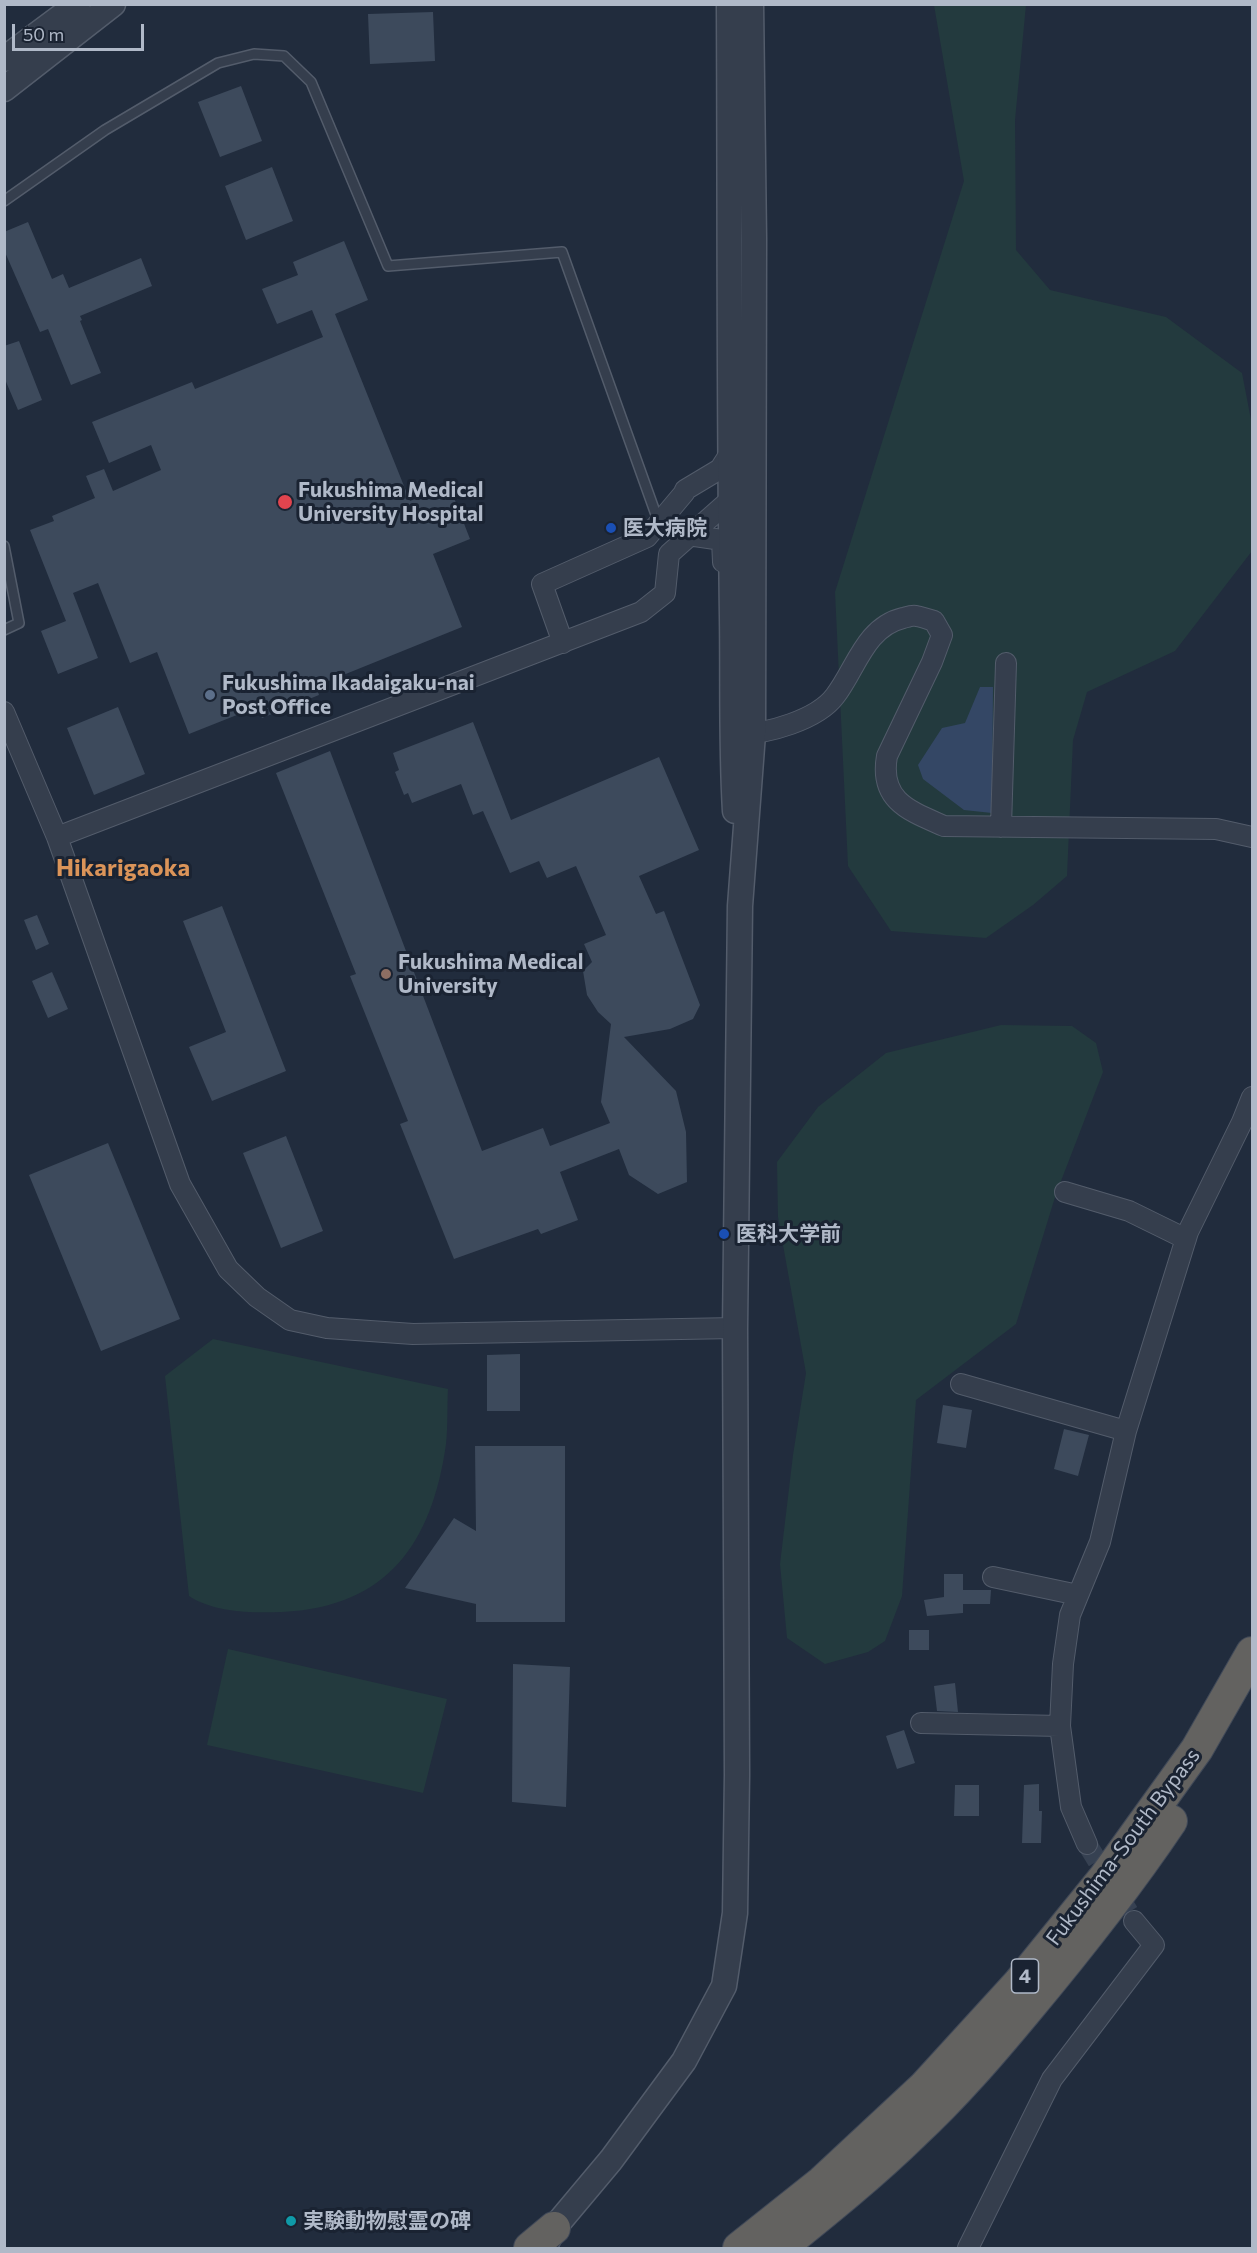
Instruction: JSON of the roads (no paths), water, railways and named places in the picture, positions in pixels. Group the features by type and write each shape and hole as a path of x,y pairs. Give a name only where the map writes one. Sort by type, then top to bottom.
{"highway":[{"name":"Fukushima-South Bypass","path":"739,2248 822,2182 924,2087 1019,1983 1105,1877 1197,1749 1252,1653"},
{"name":"Fukushima-South Bypass","path":"780,2248 829,2209 916,2132 992,2051 1066,1963 1137,1872 1252,1694"},
{"path":"530,2248 549,2238"}],"street":[{"path":"4,59 78,4"},
{"path":"4,89 113,4"},
{"path":"729,4 729,455 732,491 732,622 743,734"},
{"path":"549,2238 611,2160 684,2061 724,1986 735,1913 737,1751 735,1328 740,906 743,734 754,517 751,4"},
{"path":"57,837 641,612 665,593 669,554 732,491 746,468 748,384 753,375"},
{"path":"563,643 542,585 647,537 688,487 720,469 729,455"},
{"path":"684,493 691,494 719,483 732,491 754,517"},
{"path":"688,536 722,540 725,611 732,622"},
{"path":"743,734 782,727 816,713 835,698 871,638 894,620 914,615 934,621 942,635 932,662 887,756 884,771 887,786 898,802 944,826 1216,829 1252,837"},
{"path":"1000,827 1006,663"},
{"path":"4,711 57,837 180,1184 228,1269 257,1297 290,1320 338,1329 413,1334 735,1328"},
{"path":"1087,1844 1071,1807 1060,1726 1063,1664 1070,1615 1100,1542 1126,1431 1185,1239 1252,1097"},
{"path":"1065,1192 1129,1211 1185,1239"},
{"path":"961,1384 1126,1431"},
{"path":"993,1577 1078,1595"},
{"path":"921,1723 1060,1726"},
{"path":"968,2248 1052,2079 1154,1945 1134,1921"}],"lane":[{"path":"4,201 105,130 218,63 254,54 284,56 311,82 388,266 562,252 659,524"},
{"path":"4,546 19,622 4,630"}],"water":[{"path":"980,687 993,687 992,813 964,810 923,779 918,765 942,728 965,723"}],"tunnel":[{"path":"1087,1844 1134,1921"}],"place":[{"name":"Fukushima Medical University Hospital","path":"285,502"},
{"name":"医大病院","path":"611,528"},
{"name":"Fukushima Ikadaigaku-nai Post Office","path":"210,695"},
{"name":"Fukushima Medical University","path":"386,974"},
{"name":"医科大学前","path":"724,1234"},
{"name":"実験動物慰霊の碑","path":"291,2221"}],"district":[{"name":"Hikarigaoka","path":"123,868"}]}
